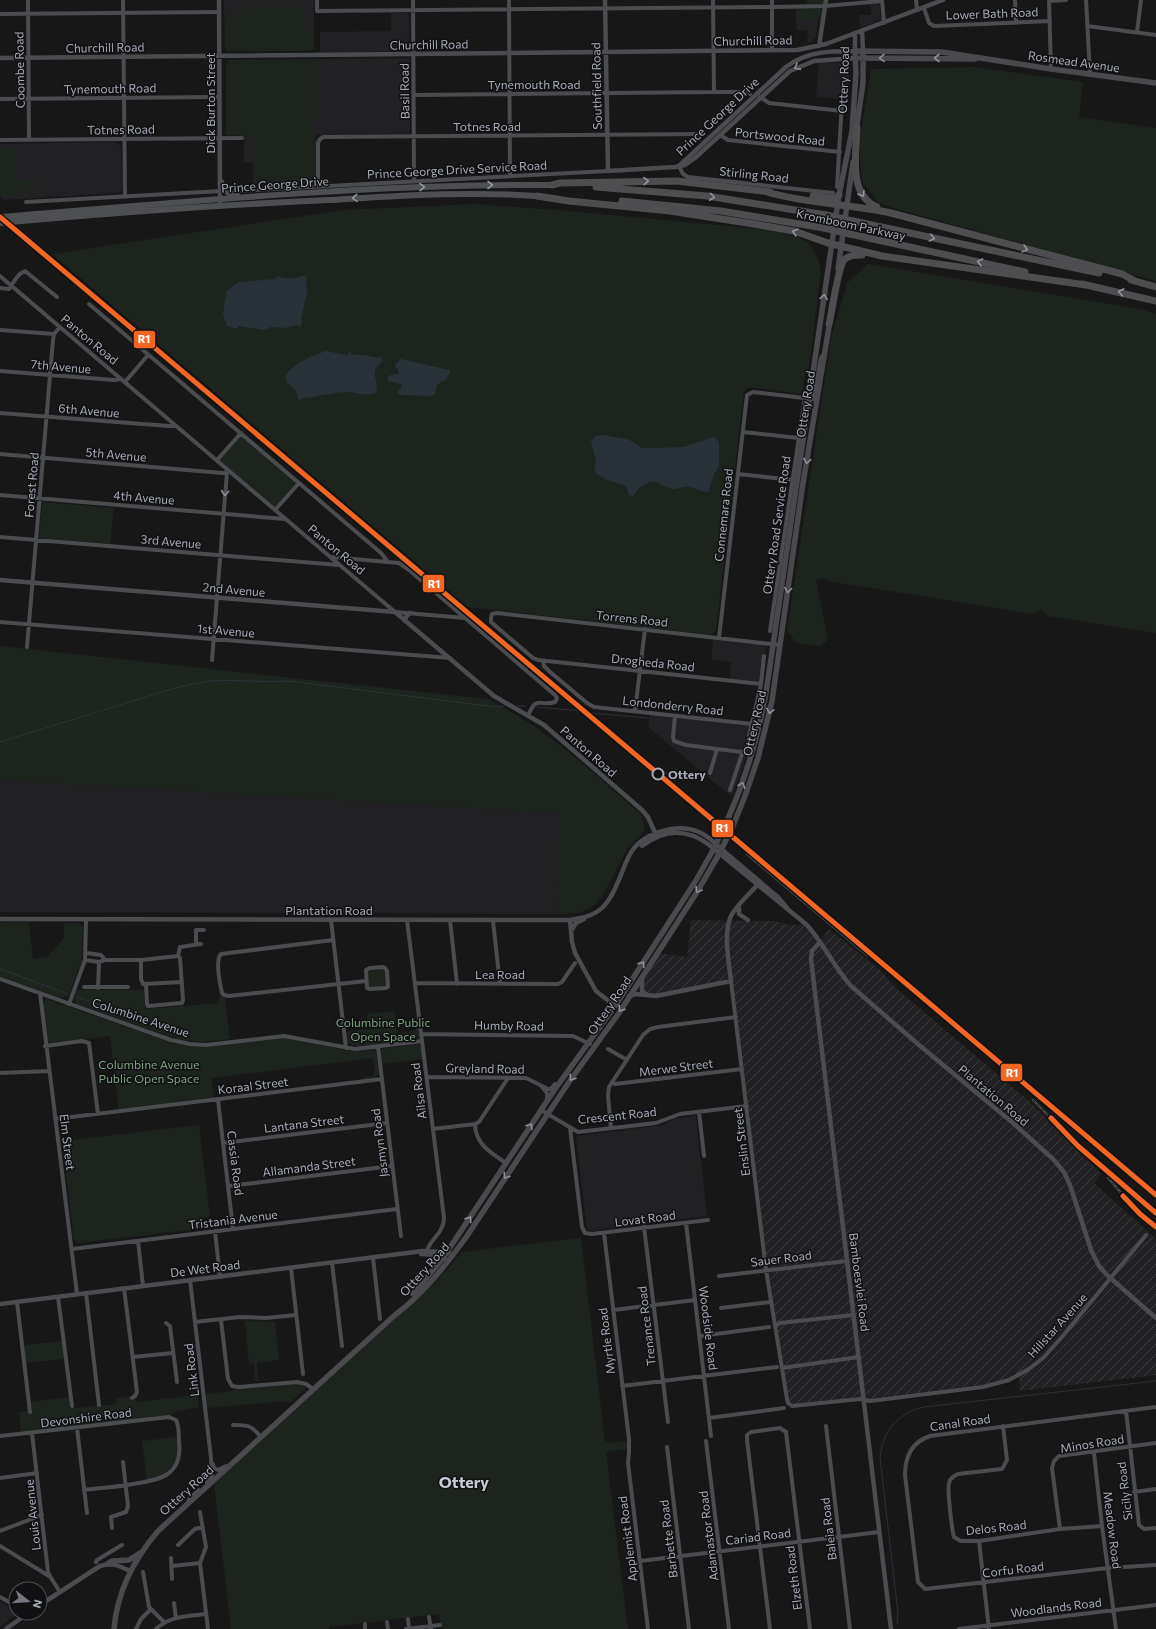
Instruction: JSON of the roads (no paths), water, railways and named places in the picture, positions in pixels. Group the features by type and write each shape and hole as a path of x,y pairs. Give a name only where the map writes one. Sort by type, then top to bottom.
{"highway":[{"path":"857,128 856,165 857,184 860,192 871,205 891,213"},
{"path":"552,185 560,183 677,181 834,199 836,194"},
{"name":"Kromboom Parkway","path":"552,185 624,188 693,194 761,204 826,215 1135,281 1156,287"},
{"path":"767,192 891,213 1122,274 1135,281"},
{"path":"537,196 569,201 670,211 754,224 794,231 832,244 882,256 1086,285"},
{"name":"Kromboom Parkway","path":"537,196 686,207 754,216 824,228 1156,301"},
{"path":"829,324 841,265 844,260 855,255 882,256"}],"main road":[{"name":"Rosmead Avenue","path":"856,51 942,52 1156,83"},
{"name":"Ottery Road","path":"446,1259 447,1252 546,1102 615,1006 695,882 727,821 744,779 756,742 765,702 807,398 838,205 836,194 852,131 856,51"},
{"name":"Ottery Road","path":"114,1629 117,1609 130,1571 143,1551 163,1526 394,1315 446,1259 453,1256 629,996 697,892 733,826 745,796 763,739 772,701 801,499 848,206 863,83 863,51"},
{"name":"Rosmead Avenue","path":"856,58 990,60"},
{"path":"221,182 222,190 235,195 265,196"},
{"name":"Prince George Drive","path":"0,223 220,202 265,196 451,186 552,185"},
{"name":"Prince George Drive","path":"0,217 220,202 452,193 497,193 537,196"},
{"path":"107,1564 112,1561 129,1560 143,1551"}],"street":[{"name":"Coombe Road","path":"28,0 29,140"},
{"path":"123,0 125,196"},
{"name":"Dick Burton Street","path":"219,0 221,182"},
{"path":"317,0 317,11 772,7 825,6 882,1 884,23"},
{"name":"Basil Road","path":"413,0 414,181"},
{"path":"509,0 510,176"},
{"name":"Southfield Road","path":"605,0 608,171"},
{"path":"713,0 714,92"},
{"path":"772,0 772,50"},
{"path":"819,46 826,0"},
{"path":"916,0 917,10"},
{"name":"Ottery Road","path":"856,51 855,33 943,0"},
{"path":"1015,0 1016,23"},
{"path":"1051,69 1049,0 1066,0"},
{"path":"1086,0 1090,74"},
{"path":"1137,32 1141,0"},
{"name":"Lower Bath Road","path":"924,8 929,23 934,26 1050,21"},
{"path":"0,14 219,12"},
{"path":"1087,26 1156,35"},
{"name":"Ottery Road","path":"862,31 863,51"},
{"name":"Churchill Road","path":"0,58 797,50 819,46 855,33"},
{"name":"Prince George Drive","path":"680,166 790,64 804,57 825,51 856,51"},
{"name":"Prince George Drive","path":"680,166 688,163 784,75 802,64 820,60 856,58"},
{"path":"837,187 843,84"},
{"name":"Tynemouth Road","path":"414,95 714,92 746,92 750,94"},
{"name":"Tynemouth Road","path":"0,99 219,97"},
{"path":"760,97 769,103 842,111"},
{"name":"Totnes Road","path":"318,186 318,143 322,138 703,134"},
{"name":"Portswood Road","path":"720,135 728,140 840,152"},
{"name":"Totnes Road","path":"0,140 242,138"},
{"name":"Prince George Drive Service Road","path":"235,191 680,166"},
{"name":"Stirling Road","path":"680,166 683,174 688,177 836,194"},
{"path":"220,202 222,190"},
{"name":"Prince George Drive","path":"26,202 222,190"},
{"path":"0,288 9,289 19,274 27,271 57,297"},
{"name":"Panton Road","path":"0,276 497,698 541,723 642,810 656,835"},
{"path":"89,304 381,553 388,562"},
{"path":"0,330 54,334 60,327"},
{"name":"Forest Road","path":"27,647 54,334"},
{"name":"Ottery Road Service Road","path":"770,631 804,403 807,398 814,397 821,358 824,354"},
{"path":"125,382 148,355"},
{"name":"7th Avenue","path":"0,371 114,380 121,379"},
{"name":"Connemara Road","path":"719,638 748,393 753,392 807,398"},
{"name":"6th Avenue","path":"0,412 176,426"},
{"path":"743,432 799,438"},
{"path":"218,460 240,433"},
{"name":"5th Avenue","path":"0,454 222,473 228,470"},
{"path":"212,660 223,514 228,470"},
{"path":"738,474 793,480"},
{"path":"275,510 299,483"},
{"name":"4th Avenue","path":"0,495 286,519"},
{"name":"3rd Avenue","path":"0,537 340,565"},
{"path":"331,557 388,562 403,565 548,689 556,698 555,702 553,703 535,703 532,706 528,716"},
{"name":"2nd Avenue","path":"0,580 466,618"},
{"path":"405,621 406,617 410,613"},
{"name":"Torrens Road","path":"543,661 533,658 491,622 492,614 497,613 780,645"},
{"name":"1st Avenue","path":"0,622 450,658"},
{"path":"635,711 645,629"},
{"path":"730,790 743,751 746,749 761,684 764,656"},
{"name":"Drogheda Road","path":"543,661 640,670 761,684"},
{"name":"Londonderry Road","path":"543,661 545,667 591,706 752,724"},
{"path":"675,716 674,741 686,745 743,751"},
{"path":"710,773 716,749"},
{"path":"644,840 650,832 651,824"},
{"name":"Plantation Road","path":"0,919 570,920 588,917 600,910 613,891 632,851 644,840 674,828 689,829 698,832 710,839 759,884 778,897 787,908 807,925 851,986 1013,1123 1057,1163 1064,1172 1073,1192 1099,1266 1156,1318"},
{"name":"Plantation Road","path":"627,862 638,849 656,835"},
{"name":"Enslin Street","path":"759,884 731,917 728,930 728,955 766,1270 786,1399 794,1406"},
{"path":"739,906 738,914 748,920"},
{"path":"571,933 572,928 576,923 588,917"},
{"path":"69,1004 85,960 86,920"},
{"path":"331,920 346,1048"},
{"name":"Ailsa Road","path":"407,920 444,1222 443,1228 426,1252"},
{"path":"450,920 457,984"},
{"path":"570,920 572,942 575,953 598,994 615,1006"},
{"path":"493,921 500,984"},
{"path":"141,960 142,982 146,985 147,1004 151,1006 158,1006 182,1002 180,959 178,956 180,947 199,944 196,930 204,930"},
{"path":"333,940 228,952 219,955 218,964 222,993 224,995 234,996 366,981"},
{"name":"Bamboesvlei Road","path":"820,942 812,951 810,959 891,1629"},
{"path":"86,953 101,955 105,960"},
{"path":"85,960 100,962 105,960 141,960 178,956"},
{"path":"98,988 100,962"},
{"name":"Lea Road","path":"415,983 558,984 562,982 575,963"},
{"path":"382,967 387,970 389,984 387,988 369,989 367,988 366,981 365,972 367,970 382,967"},
{"path":"642,976 642,991 648,996"},
{"path":"0,985 1,980"},
{"name":"Columbine Avenue","path":"1,980 186,1044 206,1045 284,1036 355,1049 422,1041"},
{"path":"629,996 636,994 656,996 731,981"},
{"path":"146,985 182,982"},
{"path":"84,987 128,987"},
{"name":"Elm Street","path":"40,993 45,1046 77,1294"},
{"path":"611,1128 608,1091 612,1082 643,1035 650,1029 736,1018"},
{"name":"Humby Road","path":"421,1034 573,1036 589,1042 594,1046"},
{"path":"45,1046 82,1041 89,1044 98,1114"},
{"name":"Jasmyn Road","path":"378,1047 401,1236"},
{"path":"608,1049 627,1060"},
{"name":"Merwe Street","path":"612,1082 615,1084 742,1069"},
{"path":"0,1074 49,1071"},
{"path":"541,1087 551,1089 566,1074"},
{"name":"Greyland Road","path":"427,1077 528,1078 541,1087"},
{"path":"433,1129 475,1124 479,1122 508,1078"},
{"name":"Koraal Street","path":"55,1120 382,1079"},
{"path":"541,1087 547,1093 546,1102"},
{"name":"Cassia Road","path":"218,1100 233,1229"},
{"name":"Crescent Road","path":"541,1110 578,1132 659,1122 672,1116 747,1106"},
{"path":"699,1112 704,1156"},
{"name":"Lantana Street","path":"223,1143 387,1123"},
{"path":"475,1124 475,1134 481,1142 490,1152 506,1163"},
{"name":"Lovat Road","path":"570,1128 582,1227 585,1233 604,1233 708,1220"},
{"name":"Allamanda Street","path":"229,1186 392,1166"},
{"name":"Tristania Avenue","path":"72,1249 397,1209"},
{"name":"Woodside Road","path":"686,1223 711,1436"},
{"name":"Trenance Road","path":"644,1227 668,1422"},
{"path":"215,1232 220,1277"},
{"name":"Myrtle Road","path":"604,1233 629,1446"},
{"name":"Hillstar Avenue","path":"794,1406 860,1399 870,1401 983,1387 1009,1380 1029,1369 1062,1337 1146,1235"},
{"path":"138,1241 143,1286"},
{"name":"De Wet Road","path":"426,1252 446,1259"},
{"name":"De Wet Road","path":"0,1304 373,1258 426,1252 447,1252"},
{"path":"447,1252 453,1256"},
{"path":"373,1258 380,1319"},
{"name":"Sauer Road","path":"718,1276 847,1260"},
{"path":"332,1263 342,1346"},
{"path":"290,1268 303,1374"},
{"name":"Link Road","path":"187,1504 190,1498 211,1479 211,1458 190,1280"},
{"path":"124,1288 137,1392 132,1398"},
{"path":"86,1293 99,1405"},
{"path":"58,1296 72,1406"},
{"path":"613,1310 695,1300"},
{"path":"17,1302 30,1412"},
{"path":"720,1308 771,1302"},
{"path":"195,1322 240,1317 266,1318 296,1315"},
{"path":"775,1326 780,1323 854,1315"},
{"path":"221,1320 228,1379 232,1386 239,1387 297,1382 306,1384 313,1389"},
{"path":"166,1322 170,1326 177,1382"},
{"path":"700,1336 769,1327"},
{"path":"133,1357 174,1353"},
{"path":"782,1368 859,1357"},
{"path":"622,1386 777,1367"},
{"name":"Canal Road","path":"921,1587 918,1582 905,1475 906,1461 909,1454 918,1442 930,1436 1156,1407"},
{"path":"709,1418 784,1408"},
{"name":"Sicily Road","path":"1126,1411 1138,1525 1144,1529 1156,1528"},
{"name":"Devonshire Road","path":"0,1436 169,1417 175,1418 177,1422 180,1450 177,1462 173,1469 159,1480 126,1486"},
{"path":"233,1425 248,1425 261,1436"},
{"name":"Baleia Road","path":"826,1426 850,1629"},
{"name":"Delos Road","path":"1003,1426 1007,1456 1004,1467 996,1470 958,1474 953,1476 948,1484 954,1537 961,1541 979,1541 1060,1529 1102,1526"},
{"path":"77,1428 86,1513"},
{"name":"Elzeth Road","path":"759,1546 747,1435 751,1432 780,1428 786,1432 810,1629"},
{"name":"Louis Avenue","path":"32,1433 49,1576 60,1592"},
{"name":"Adamastor Road","path":"706,1441 729,1629"},
{"name":"Minos Road","path":"1060,1529 1052,1464 1059,1456 1094,1453 1156,1443"},
{"name":"Applemist Road","path":"629,1446 628,1463 648,1629"},
{"name":"Barbette Road","path":"667,1448 689,1629"},
{"path":"214,1468 221,1469 243,1453"},
{"name":"Meadow Road","path":"1094,1453 1116,1629"},
{"name":"Link Road","path":"211,1458 217,1476"},
{"path":"112,1528 111,1517 126,1512 128,1506 123,1462"},
{"path":"0,1478 37,1473"},
{"path":"84,1490 126,1486"},
{"path":"1134,1492 1156,1489"},
{"path":"200,1512 206,1549 200,1563 208,1629"},
{"path":"0,1531 42,1515"},
{"path":"178,1545 195,1529 203,1527"},
{"name":"Cariad Road","path":"640,1561 879,1532"},
{"path":"979,1541 989,1627"},
{"path":"96,1562 122,1545"},
{"path":"0,1546 49,1576"},
{"path":"759,1546 770,1629"},
{"path":"106,1555 107,1564"},
{"path":"171,1558 172,1579"},
{"path":"172,1566 200,1563"},
{"path":"48,1600 95,1569 107,1564 117,1565 130,1571"},
{"name":"Corfu Road","path":"921,1587 930,1590 1108,1568 1156,1565"},
{"path":"144,1572 148,1605 150,1610 164,1622"},
{"path":"174,1603 176,1618"},
{"name":"Woodlands Road","path":"959,1629 989,1627 1156,1605"},
{"path":"136,1629 150,1610"},
{"path":"156,1629 164,1622 176,1618 206,1614"},
{"path":"429,1617 431,1628"},
{"path":"408,1619 409,1629"},
{"path":"6,1629 17,1621"},
{"path":"387,1622 388,1629"},
{"path":"406,1629 431,1628 440,1625"}],"waterway":[{"path":"0,742 168,690 211,681 289,681 496,707 504,706"},
{"path":"517,706 526,706"},
{"path":"537,707 582,711"},
{"path":"592,713 647,718"},
{"path":"0,969 68,994"},
{"path":"77,997 170,1030"},
{"path":"897,1623 898,1613 880,1458 884,1439 899,1419 906,1414 924,1407 1156,1381"}],"railway":[{"path":"747,854 868,956"},
{"path":"1033,1100 1078,1146 1156,1213"},
{"path":"1108,1178 1137,1211 1156,1227"}],"place":[{"name":"Ottery","path":"658,774"}],"district":[{"name":"Ottery","path":"464,1481"}],"park label":[{"name":"Columbine Public Open Space","path":"383,1029"},
{"name":"Columbine Avenue Public Open Space","path":"149,1071"}]}
